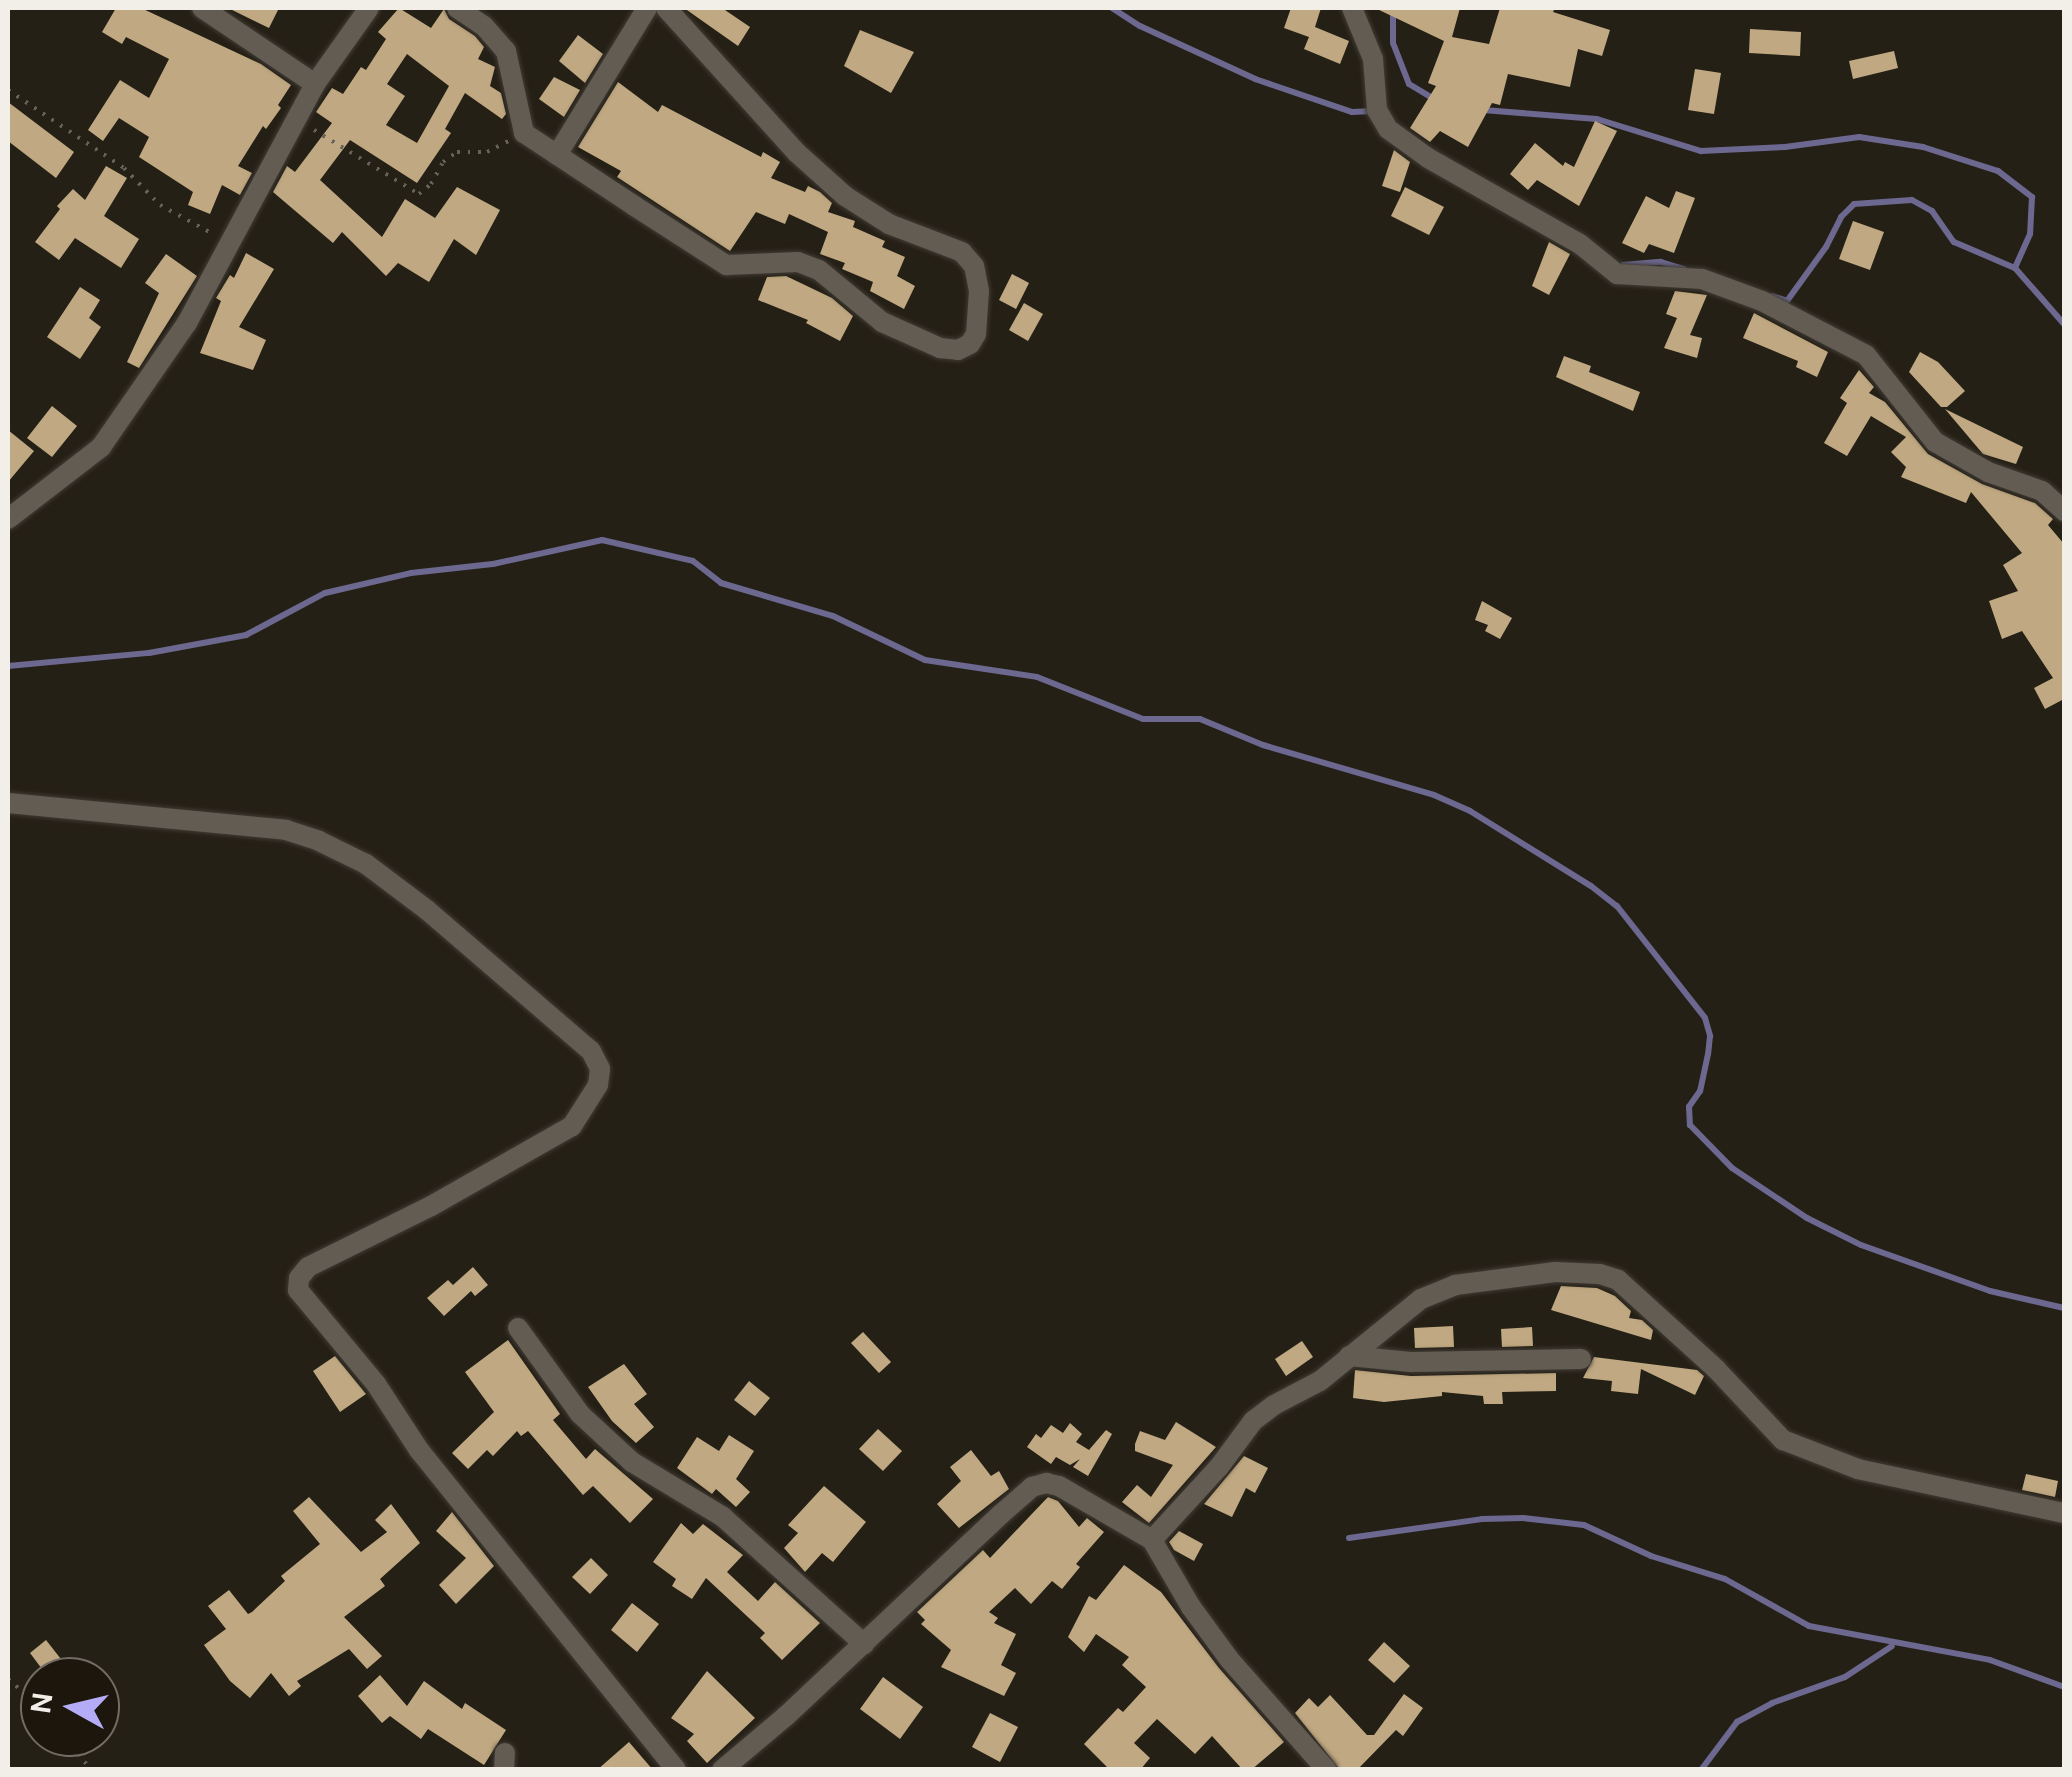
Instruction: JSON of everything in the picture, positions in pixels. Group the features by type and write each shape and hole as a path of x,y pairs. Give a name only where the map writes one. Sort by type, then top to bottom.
{"street":[{"path":"202,8 314,84"},
{"path":"8,519 102,447 187,323 314,84 369,8"},
{"path":"457,8 484,26 506,51 524,133 557,155 726,265 798,262 819,270 882,322 940,348 958,350 970,344 979,291 974,266 962,252 889,224 845,196 797,153 666,8"},
{"path":"557,155 647,8"},
{"path":"1352,8 1373,59 1377,110 1388,129 1428,158 1580,244 1617,274 1702,280 1762,301 1866,355 1935,442 1988,472 2042,491 2064,511"},
{"path":"8,803 286,830 319,841 366,864 428,910 591,1051 600,1068 598,1085 572,1126 431,1206 308,1267 298,1278 298,1290 376,1384 419,1450 676,1770"},
{"path":"1152,1540 1219,1468 1253,1421 1274,1405 1320,1382 1420,1299 1455,1285 1515,1274 1600,1274 1618,1280 1702,1356 1782,1440 1858,1469 2064,1513"},
{"path":"518,1328 580,1414 632,1462 723,1516 864,1644"},
{"path":"1348,1356 1411,1362 1581,1360"},
{"path":"722,1770 1032,1487 1059,1486 1152,1540 1191,1606 1229,1659 1327,1770"}],"path":[{"path":"8,90 124,168 160,205 230,243"},
{"path":"297,119 419,194 432,184 443,162 458,152 487,152 524,133"}],"building":[{"path":"116,8 141,8 261,64 291,85 278,105 281,108 266,129 263,126 238,166 252,173 240,195 222,185 210,214 188,205 193,192 139,157 149,137 119,118 103,141 88,130 120,80 149,98 169,59 126,37 122,44 102,32"},
{"path":"228,8 279,8 269,28"},
{"path":"399,8 431,28 444,9 449,19 484,47 478,59 495,67 490,86 501,93 506,114 502,119 465,93 445,129 451,133 417,183 350,140 320,180 382,237 405,199 435,218 457,187 500,210 476,255 454,239 429,282 398,263 386,276 342,232 333,243 273,192 287,166 295,172 332,123 316,112 332,88 343,94 361,67 366,70 386,39 378,32","holes":["407,54 449,86 417,143 386,125 405,96 387,84"]},
{"path":"684,8 722,8 750,27 738,46"},
{"path":"1291,8 1321,8 1315,27 1349,41 1340,64 1304,49 1309,37 1284,28"},
{"path":"1375,8 1460,8 1452,37 1489,44 1500,8 1555,8 1553,12 1610,30 1602,56 1578,49 1570,87 1508,74 1500,105 1492,103 1468,147 1440,131 1430,142 1410,128 1436,86 1428,83 1444,41"},
{"path":"1750,29 1801,32 1800,56 1749,53"},
{"path":"860,30 914,52 891,93 844,66"},
{"path":"578,35 603,54 585,83 559,61"},
{"path":"1894,51 1898,68 1853,79 1849,61"},
{"path":"1695,69 1721,73 1714,114 1688,110"},
{"path":"554,77 580,90 564,117 539,99"},
{"path":"618,82 658,112 662,105 761,157 763,152 780,162 771,178 805,192 808,186 820,192 832,203 828,212 855,221 853,227 885,241 882,247 905,257 897,276 915,286 904,309 870,291 873,282 842,269 845,263 820,254 828,232 789,214 785,224 756,212 730,251 617,177 621,171 578,147"},
{"path":"8,102 74,152 56,178 8,141"},
{"path":"1595,121 1617,131 1579,206 1537,180 1528,190 1510,174 1535,143 1563,166 1565,162 1574,167"},
{"path":"1394,150 1410,162 1400,192 1382,186"},
{"path":"106,166 127,178 104,216 139,239 121,268 75,238 59,260 35,242 60,209 57,206 73,189 85,200"},
{"path":"1405,187 1444,207 1429,235 1391,216"},
{"path":"1676,191 1695,198 1674,253 1649,244 1644,253 1622,243 1646,196 1669,208"},
{"path":"1853,221 1884,232 1870,270 1839,259"},
{"path":"1549,242 1570,254 1549,295 1532,286"},
{"path":"246,253 274,269 239,327 266,340 253,370 200,353 221,301 216,298 230,275 234,278"},
{"path":"166,254 197,276 139,368 127,362 159,293 145,283"},
{"path":"1012,274 1029,283 1016,309 999,300"},
{"path":"786,276 832,298 853,316 840,341 806,323 808,320 758,300 767,277"},
{"path":"80,287 100,300 89,318 101,327 80,359 47,337"},
{"path":"1675,291 1707,295 1690,335 1702,338 1697,358 1664,348 1677,318 1666,314"},
{"path":"1024,303 1043,314 1028,341 1009,330"},
{"path":"1754,313 1828,352 1817,377 1796,367 1798,361 1743,338"},
{"path":"1920,352 1938,362 1965,391 1947,407 1941,407 1909,372"},
{"path":"1564,356 1591,366 1589,372 1640,392 1633,411 1556,377"},
{"path":"1859,370 1874,387 1869,393 1885,402 1928,454 1982,484 2035,503 2053,519 2048,525 2064,544 2064,699 2045,709 2034,688 2053,678 2022,631 2002,639 1989,601 2018,591 2003,565 2022,553 1971,492 1966,503 1901,477 1906,467 1891,452 1906,437 1871,416 1847,456 1824,443 1847,403 1840,398"},
{"path":"52,406 77,426 52,457 27,438"},
{"path":"1945,409 2023,447 2016,464 1983,454"},
{"path":"8,430 34,451 8,482"},
{"path":"1482,601 1512,618 1500,639 1485,631 1488,625 1475,620"},
{"path":"473,1267 488,1285 475,1296 471,1291 444,1316 427,1298 448,1280 453,1285"},
{"path":"1561,1286 1597,1288 1615,1296 1631,1311 1629,1318 1642,1320 1653,1330 1651,1340 1551,1310"},
{"path":"1453,1326 1454,1347 1415,1348 1414,1328"},
{"path":"1532,1327 1533,1346 1502,1347 1501,1329"},
{"path":"863,1332 891,1362 879,1373 851,1343"},
{"path":"508,1340 560,1414 553,1420 586,1459 595,1449 653,1499 630,1523 593,1486 583,1495 528,1431 521,1436 517,1431 493,1456 487,1450 468,1469 452,1453 494,1412 465,1372"},
{"path":"1302,1341 1313,1357 1286,1376 1275,1359"},
{"path":"335,1356 366,1394 340,1412 313,1371"},
{"path":"1594,1357 1697,1370 1704,1376 1695,1395 1641,1369 1638,1394 1611,1391 1612,1381 1583,1378"},
{"path":"624,1364 647,1394 634,1404 654,1427 636,1443 612,1421 588,1387"},
{"path":"1355,1370 1411,1376 1556,1373 1556,1391 1502,1392 1503,1404 1484,1404 1483,1396 1442,1392 1442,1396 1384,1402 1353,1398"},
{"path":"749,1381 770,1398 755,1416 734,1400"},
{"path":"1176,1422 1216,1447 1149,1523 1122,1502 1137,1485 1151,1497 1173,1465 1135,1451 1135,1444 1140,1431 1165,1440"},
{"path":"1070,1423 1082,1434 1076,1442 1089,1450 1106,1430 1112,1434 1088,1476 1073,1467 1080,1459 1070,1465 1056,1457 1051,1464 1027,1447 1036,1434 1041,1438 1051,1425 1063,1433"},
{"path":"878,1429 902,1451 883,1471 859,1449"},
{"path":"729,1435 754,1451 736,1479 750,1492 736,1507 716,1489 712,1494 677,1468 697,1437 719,1451"},
{"path":"971,1450 991,1476 999,1471 1009,1489 959,1528 937,1504 961,1481 950,1467"},
{"path":"1244,1456 1268,1468 1255,1493 1246,1488 1232,1517 1204,1504"},
{"path":"2026,1474 2058,1481 2055,1497 2022,1490"},
{"path":"824,1486 866,1522 833,1562 822,1553 805,1572 784,1548 798,1533 788,1525"},
{"path":"309,1497 361,1552 387,1532 375,1520 391,1504 420,1543 380,1579 385,1586 344,1617 382,1656 367,1669 349,1649 297,1681 301,1686 289,1696 271,1673 250,1698 230,1681 204,1645 226,1629 208,1606 229,1590 248,1614 252,1612 285,1581 281,1576 320,1544 293,1511"},
{"path":"1048,1497 1058,1501 1079,1527 1087,1518 1104,1532 1076,1564 1080,1567 1062,1589 1052,1581 1031,1604 1015,1588 989,1612 998,1618 994,1623 1016,1634 1001,1665 1016,1673 1004,1696 941,1667 951,1650 921,1624 925,1620 917,1612 983,1550 990,1558"},
{"path":"452,1512 494,1566 456,1604 439,1585 466,1558 436,1531"},
{"path":"681,1523 693,1534 703,1524 743,1555 727,1572 758,1601 775,1582 820,1623 782,1660 760,1638 765,1633 706,1578 692,1599 672,1586 676,1579 653,1562"},
{"path":"1179,1531 1203,1544 1194,1561 1174,1550 1169,1542"},
{"path":"591,1558 608,1575 590,1594 572,1577"},
{"path":"1124,1565 1161,1592 1219,1668 1284,1742 1251,1770 1243,1770 1212,1736 1195,1754 1157,1719 1134,1743 1150,1758 1140,1770 1110,1770 1084,1744 1118,1708 1123,1712 1146,1687 1122,1665 1129,1657 1096,1634 1084,1652 1068,1637 1089,1596 1096,1600"},
{"path":"632,1603 659,1624 637,1652 611,1630"},
{"path":"46,1640 59,1657 33,1657 30,1653"},
{"path":"1384,1642 1410,1666 1394,1683 1368,1660"},
{"path":"707,1671 755,1718 707,1763 687,1741 694,1734 671,1718"},
{"path":"380,1675 407,1706 424,1681 462,1709 465,1703 506,1730 484,1765 428,1729 421,1739 390,1716 382,1723 358,1696"},
{"path":"883,1677 923,1707 900,1739 860,1709"},
{"path":"1404,1694 1423,1708 1403,1736 1396,1730 1357,1770 1340,1770 1295,1713 1309,1698 1318,1707 1330,1695 1367,1735 1374,1735"},
{"path":"990,1713 1018,1727 1000,1762 972,1747"},
{"path":"629,1742 653,1770 597,1770"}],"waterway":[{"path":"1112,8 1140,26 1255,79 1352,112 1373,111"},
{"path":"1393,8 1393,43 1409,84 1434,99"},
{"path":"1483,110 1597,119 1701,151 1785,147 1859,137 1923,147 1998,171 2032,197 2030,234 2015,268 2064,324"},
{"path":"1772,296 1787,301 1826,247 1841,217 1854,204 1912,200 1932,211 1954,242 2015,268"},
{"path":"1623,265 1661,262 1684,269"},
{"path":"8,666 149,653 246,635 325,593 411,573 493,564 602,540 693,561 721,583 833,616 925,660 1037,677 1143,719 1200,719 1263,745 1434,795 1470,811 1591,886 1617,906 1705,1018 1710,1036 1708,1054 1700,1091 1689,1107 1690,1125 1732,1168 1807,1218 1861,1245 1990,1291 2064,1308"},
{"path":"1349,1538 1482,1519 1523,1518 1584,1525 1651,1556 1725,1579 1809,1626 1990,1660 2064,1687"},
{"path":"1701,1770 1737,1722 1772,1703 1845,1677 1892,1646"}]}
